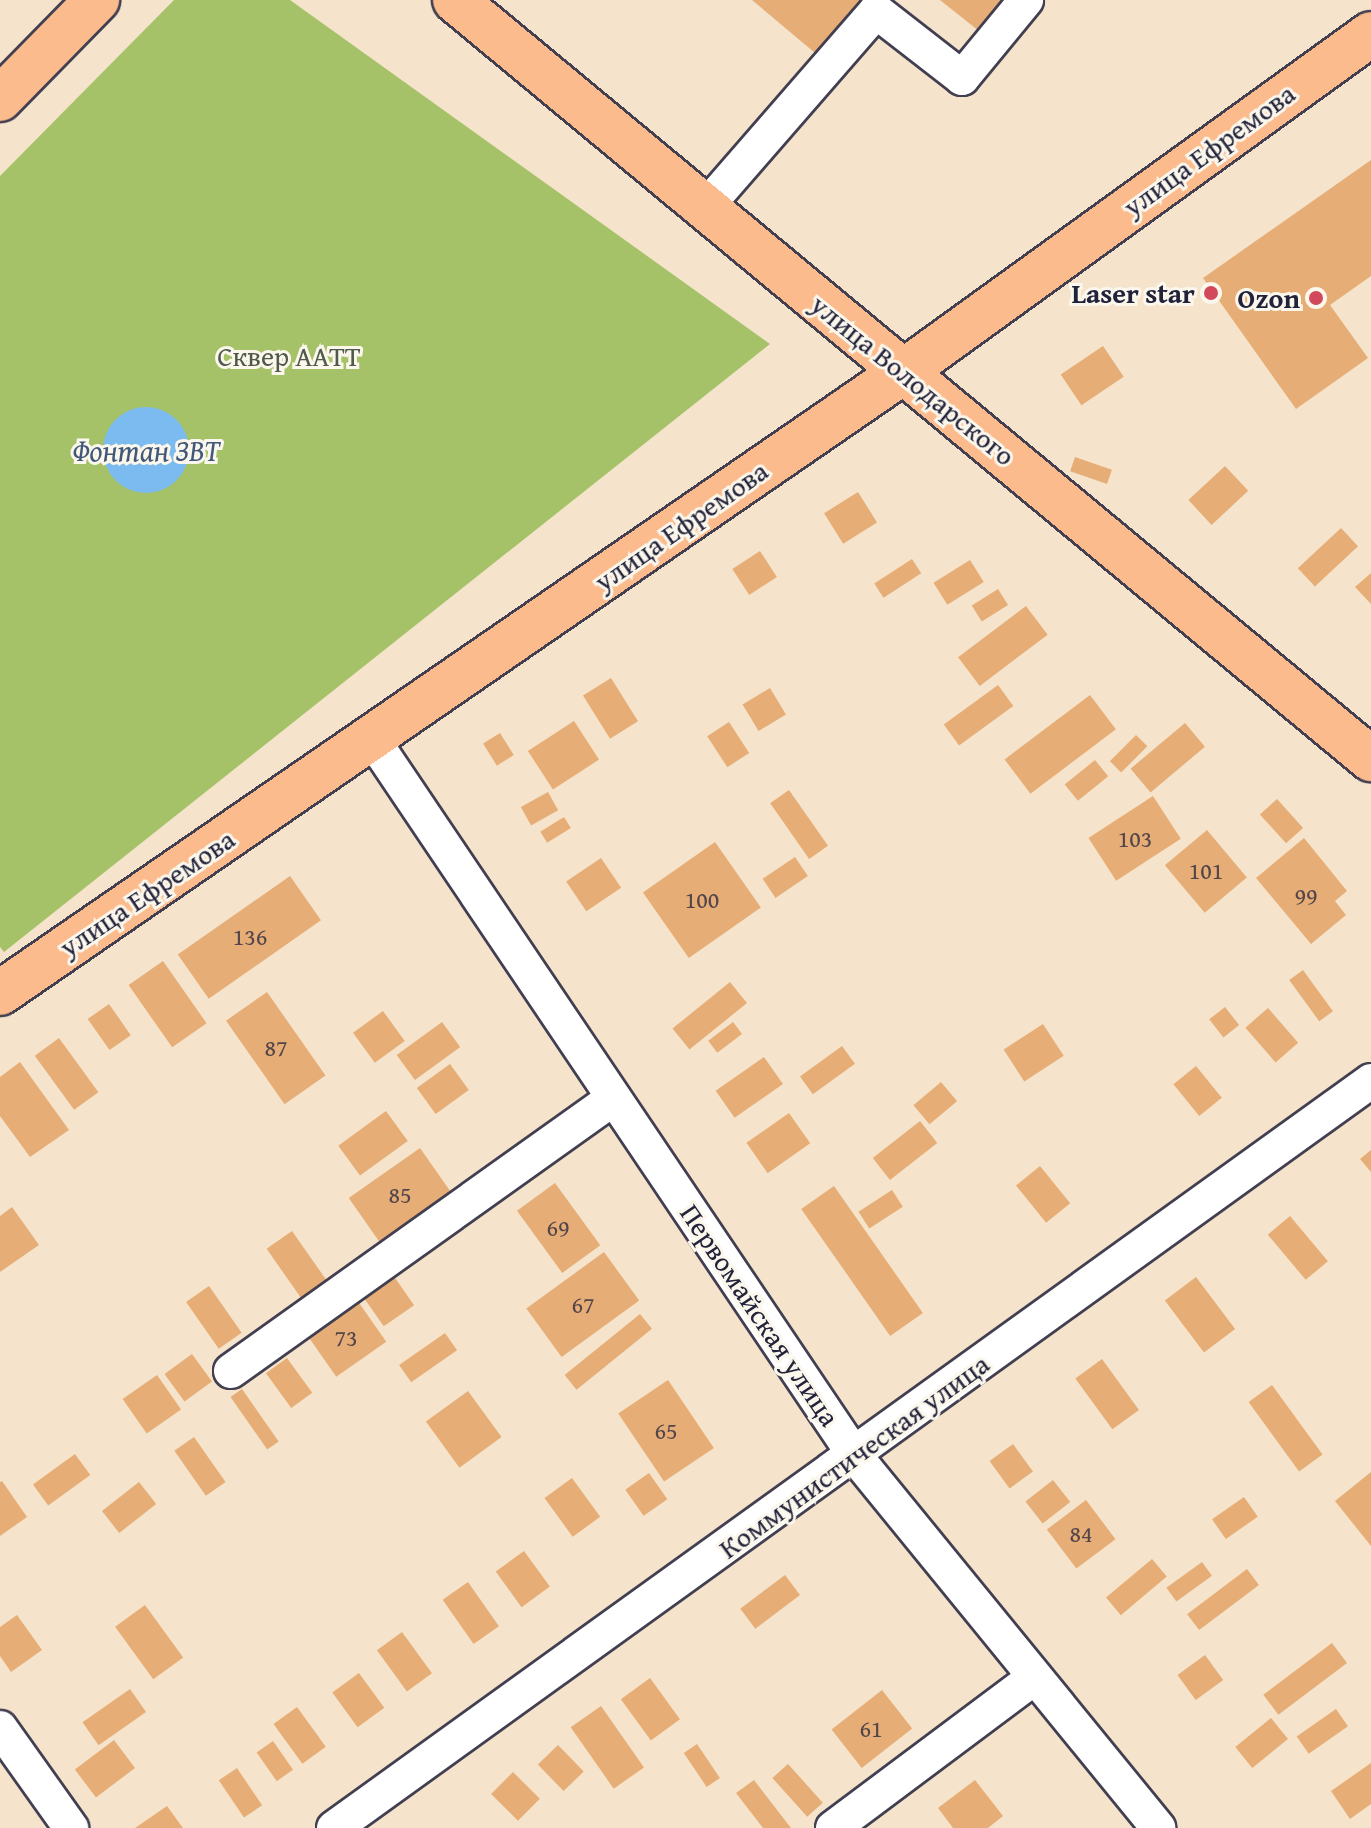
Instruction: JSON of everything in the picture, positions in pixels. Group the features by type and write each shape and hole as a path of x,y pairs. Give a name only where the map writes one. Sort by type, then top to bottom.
{"main road":[{"path":"0,99 97,0"},
{"name":"улица Володарского","path":"455,0 1371,759"},
{"name":"улица Ефремова","path":"0,993 373,740 1365,47"}],"street":[{"path":"705,208 876,11 962,78 1026,0"},
{"name":"Первомайская улица","path":"373,740 855,1456 1158,1828"},
{"name":"Коммунистическая улица","path":"334,1828 855,1456 1371,1081"},
{"path":"231,1371 614,1098"},
{"path":"833,1828 1035,1677"},
{"path":"0,1728 71,1828"}],"green space":[{"name":"Сквер ААТТ","path":"174,0 290,0 770,344 4,952 0,947 0,176"}],"water":[{"name":"Фонтан ЗВТ","path":"146,407 170,414 182,426 189,450 182,474 170,486 146,493 122,486 110,474 103,450 110,426 122,414"}],"building":[{"path":"752,0 882,0 827,63"},
{"path":"940,0 1020,0 989,39"},
{"path":"1371,160 1371,276 1330,305 1368,358 1296,409 1203,278"},
{"path":"1103,346 1124,377 1081,405 1061,375"},
{"path":"1075,457 1112,470 1107,484 1070,471"},
{"path":"1225,466 1248,491 1212,525 1188,500"},
{"path":"858,492 877,523 843,544 824,513"},
{"path":"1341,528 1358,546 1315,587 1298,568"},
{"path":"760,551 777,577 749,595 732,569"},
{"path":"912,559 921,573 884,598 874,584"},
{"path":"970,560 984,582 947,605 934,583"},
{"path":"1371,573 1371,604 1355,587"},
{"path":"998,589 1008,605 982,622 972,605"},
{"path":"1026,606 1048,635 980,686 958,657"},
{"path":"611,678 638,721 610,739 583,695"},
{"path":"998,685 1013,706 959,745 944,724"},
{"path":"770,688 786,715 759,731 743,704"},
{"path":"1090,695 1116,729 1030,794 1005,759"},
{"path":"574,721 599,760 553,790 528,751"},
{"path":"729,722 749,753 727,767 707,736"},
{"path":"1185,723 1205,747 1151,792 1131,769"},
{"path":"500,733 514,755 497,766 483,744"},
{"path":"1136,735 1147,746 1121,772 1110,761"},
{"path":"1095,760 1108,776 1078,801 1065,785"},
{"path":"789,790 828,846 809,859 770,803"},
{"path":"548,792 558,810 531,825 521,807"},
{"path":"1153,796 1181,839 1116,881 1088,838"},
{"path":"1277,799 1303,828 1286,843 1260,814"},
{"path":"564,817 571,828 547,843 540,832"},
{"path":"1207,830 1247,877 1205,913 1165,865"},
{"path":"1304,838 1347,891 1335,901 1346,915 1311,944 1256,878"},
{"path":"715,842 761,908 689,958 643,892"},
{"path":"795,857 808,876 776,898 763,879"},
{"path":"601,858 621,888 586,911 566,881"},
{"path":"290,876 321,920 209,999 178,955"},
{"path":"163,961 207,1023 172,1047 129,985"},
{"path":"1303,970 1333,1011 1319,1021 1289,980"},
{"path":"730,982 747,1003 689,1050 672,1029"},
{"path":"267,992 326,1076 285,1104 226,1021"},
{"path":"109,1004 131,1035 109,1050 88,1019"},
{"path":"1225,1007 1239,1025 1223,1037 1209,1019"},
{"path":"1268,1008 1298,1043 1276,1062 1245,1028"},
{"path":"383,1011 405,1041 375,1063 353,1033"},
{"path":"442,1022 460,1047 415,1080 397,1055"},
{"path":"733,1022 742,1034 717,1053 708,1041"},
{"path":"1043,1024 1064,1056 1024,1081 1004,1050"},
{"path":"59,1038 98,1092 74,1110 35,1056"},
{"path":"842,1046 855,1064 813,1094 800,1077"},
{"path":"764,1057 783,1084 735,1118 716,1091"},
{"path":"20,1062 69,1130 30,1157 0,1116 0,1077"},
{"path":"450,1064 469,1090 436,1114 417,1088"},
{"path":"1196,1066 1222,1098 1199,1116 1173,1084"},
{"path":"941,1082 957,1101 929,1124 913,1105"},
{"path":"386,1111 408,1141 360,1176 338,1146"},
{"path":"789,1113 810,1143 768,1173 746,1143"},
{"path":"920,1121 937,1143 890,1180 873,1158"},
{"path":"420,1148 451,1192 380,1242 349,1198"},
{"path":"1371,1150 1371,1172 1360,1159"},
{"path":"1040,1166 1070,1203 1046,1223 1016,1186"},
{"path":"555,1183 600,1245 562,1273 517,1211"},
{"path":"834,1186 923,1313 890,1336 801,1209"},
{"path":"892,1190 903,1207 869,1229 858,1212"},
{"path":"12,1207 39,1245 0,1272 0,1216"},
{"path":"1290,1216 1328,1261 1306,1280 1268,1235"},
{"path":"292,1231 329,1283 303,1301 267,1249"},
{"path":"604,1252 639,1301 562,1357 526,1308"},
{"path":"386,1265 414,1305 384,1326 356,1286"},
{"path":"1196,1277 1235,1329 1204,1352 1165,1300"},
{"path":"209,1286 242,1333 219,1349 186,1302"},
{"path":"357,1300 386,1342 336,1377 307,1335"},
{"path":"640,1314 652,1329 577,1390 565,1375"},
{"path":"445,1333 457,1350 411,1382 399,1365"},
{"path":"192,1354 212,1382 184,1401 164,1374"},
{"path":"287,1358 312,1393 291,1408 266,1373"},
{"path":"1102,1359 1139,1410 1112,1429 1075,1378"},
{"path":"157,1375 181,1409 147,1433 123,1399"},
{"path":"668,1380 714,1448 664,1482 618,1414"},
{"path":"1272,1385 1323,1455 1299,1472 1249,1402"},
{"path":"242,1389 279,1441 267,1449 231,1397"},
{"path":"468,1391 502,1437 459,1468 426,1422"},
{"path":"194,1437 226,1482 206,1496 174,1451"},
{"path":"1013,1444 1033,1472 1010,1489 990,1461"},
{"path":"75,1454 90,1475 48,1506 33,1485"},
{"path":"1371,1472 1371,1546 1335,1501"},
{"path":"649,1473 667,1499 644,1516 625,1490"},
{"path":"572,1478 600,1517 573,1537 544,1498"},
{"path":"1053,1480 1070,1502 1043,1524 1025,1502"},
{"path":"0,1482 27,1517 0,1536"},
{"path":"139,1482 156,1504 119,1533 102,1511"},
{"path":"1244,1497 1258,1517 1226,1539 1212,1519"},
{"path":"1086,1500 1115,1539 1076,1569 1047,1529"},
{"path":"524,1551 550,1587 522,1607 496,1572"},
{"path":"1152,1559 1167,1577 1121,1615 1106,1598"},
{"path":"1202,1562 1212,1576 1176,1602 1166,1588"},
{"path":"1247,1569 1259,1585 1199,1630 1187,1614"},
{"path":"785,1575 800,1595 755,1629 740,1609"},
{"path":"468,1582 499,1626 474,1644 443,1600"},
{"path":"145,1605 183,1658 153,1679 115,1627"},
{"path":"17,1615 42,1650 11,1672 0,1656 0,1627"},
{"path":"402,1632 432,1673 407,1691 377,1650"},
{"path":"1332,1643 1347,1663 1278,1715 1263,1695"},
{"path":"1205,1655 1223,1680 1196,1700 1177,1675"},
{"path":"359,1673 384,1708 358,1727 332,1692"},
{"path":"650,1678 680,1719 651,1740 621,1699"},
{"path":"130,1689 146,1712 99,1745 82,1722"},
{"path":"882,1690 912,1729 862,1768 832,1729"},
{"path":"601,1706 644,1767 614,1789 571,1727"},
{"path":"297,1707 326,1747 302,1764 274,1724"},
{"path":"1336,1709 1348,1726 1309,1754 1297,1737"},
{"path":"1271,1718 1288,1739 1252,1768 1235,1747"},
{"path":"114,1740 135,1768 96,1797 75,1769"},
{"path":"273,1741 293,1770 277,1781 257,1752"},
{"path":"697,1744 720,1778 707,1787 684,1753"},
{"path":"558,1745 584,1772 564,1791 538,1764"},
{"path":"1371,1763 1371,1804 1350,1819 1331,1791"},
{"path":"788,1764 823,1803 807,1817 772,1778"},
{"path":"237,1768 262,1805 244,1818 219,1780"},
{"path":"513,1772 540,1799 518,1821 491,1794"},
{"path":"754,1780 791,1828 763,1828 736,1793"},
{"path":"975,1780 1003,1816 988,1828 953,1828 938,1808"},
{"path":"167,1806 183,1828 135,1828"}],"place":[{"name":"Laser star","path":"1211,293"},
{"name":"Ozon","path":"1316,298"}]}
